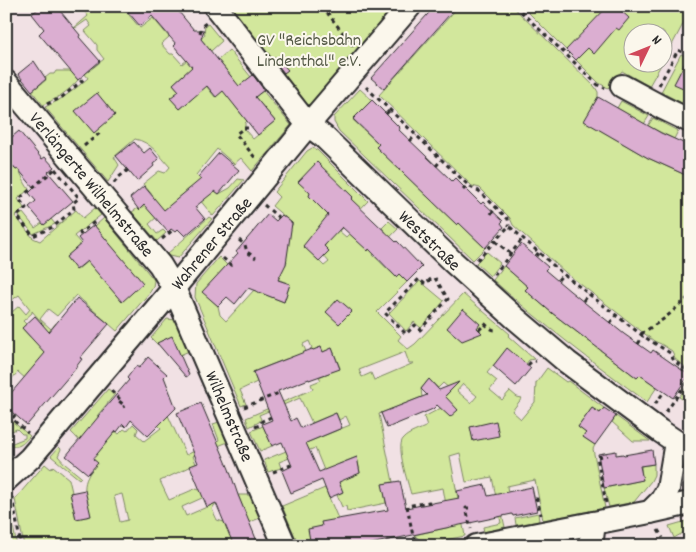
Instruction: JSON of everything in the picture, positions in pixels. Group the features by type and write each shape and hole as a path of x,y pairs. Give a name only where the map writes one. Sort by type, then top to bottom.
{"street":[{"name":"Weststraße","path":"215,6 308,125 324,137 452,261 567,362 683,446 668,489 654,520"},
{"name":"Wahrener Straße","path":"7,475 30,458 410,6"},
{"name":"Verlängerte Wilhelmstraße","path":"6,82 160,265 174,288"},
{"path":"622,86 690,121"},
{"name":"Wilhelmstraße","path":"174,288 284,546"},
{"path":"474,540 600,515 654,520 690,503"},
{"path":"588,546 600,515"}],"path":[{"path":"322,6 361,56 358,66 390,110 470,187 479,190 508,218 510,226 563,274 616,316 670,353 673,362 690,372"},
{"path":"517,7 598,85 608,90 622,86"},
{"path":"655,92 678,50 690,56"},
{"path":"44,106 61,98 84,79"},
{"path":"386,114 390,110"},
{"path":"248,128 244,128 236,134 259,163 270,172"},
{"path":"80,149 101,132"},
{"path":"410,141 416,135"},
{"path":"436,166 442,159"},
{"path":"55,169 70,186 79,198 73,203 74,209 53,227 33,236 17,216 26,208 19,199 55,169"},
{"path":"111,186 128,170"},
{"path":"463,190 468,185"},
{"path":"260,202 279,218"},
{"path":"490,214 496,207"},
{"path":"81,235 80,233 102,216"},
{"path":"473,264 510,226"},
{"path":"236,237 245,245 247,252 256,258"},
{"path":"490,280 523,238"},
{"path":"495,241 511,254"},
{"path":"536,256 539,252"},
{"path":"220,256 233,267"},
{"path":"558,280 563,274"},
{"path":"431,279 425,284 419,279 385,313 406,334 415,325 420,330 448,299 435,278"},
{"path":"583,301 588,294"},
{"path":"638,344 642,335 690,296"},
{"path":"610,323 616,316"},
{"path":"479,330 485,324 492,330 496,330 501,326"},
{"path":"663,416 690,378"},
{"path":"108,389 121,400 119,401 125,406 123,407"},
{"path":"239,409 279,393 278,391"},
{"path":"652,409 664,392"},
{"path":"15,415 12,419 32,436"},
{"path":"250,429 271,417"},
{"path":"600,515 597,457 607,455"},
{"path":"269,474 291,465"},
{"path":"7,475 21,546"},
{"path":"535,499 537,499 542,521"},
{"path":"422,546 413,536 407,506 429,502 429,504"},
{"path":"469,508 466,508 474,540"},
{"path":"654,520 663,538"}],"green space":[{"path":"80,6 119,6 121,9 124,9 140,28 153,18 169,37 161,44 182,64 206,45 201,39 205,34 205,26 208,24 222,41 192,68 215,97 235,81 218,60 229,50 251,77 236,107 247,121 245,123 245,130 253,139 275,121 255,97 263,91 291,125 252,171 241,158 234,164 217,149 196,175 219,194 230,188 238,179 244,180 213,216 190,188 149,224 157,234 163,230 166,233 157,241 132,212 138,208 140,209 154,197 143,184 159,171 165,173 170,167 150,146 135,139 114,157 119,165 108,182 45,107 63,98 88,78 85,74 104,59 97,50 97,45 85,31 91,26 87,20 74,28 88,16","holes":["184,74 184,87 193,98 180,109 171,98 179,91 173,84"]},
{"name":"GV \"Reichsbahn Lindenthal\" e.V.","path":"220,6 403,6 315,104 308,105 301,103"},
{"path":"459,6 512,6 595,87 598,97 585,121 648,158 690,177 690,370 676,360 672,351 654,341 566,273 513,225 510,218 480,188 472,186 379,95"},
{"path":"522,6 690,6 690,11 674,41 674,22 624,22 624,72 657,72 649,86 622,71 608,88 599,83"},
{"path":"681,54 690,58 687,58 675,83 688,91 682,103 661,92 672,72 674,72 674,67"},
{"path":"56,71 71,71 78,80 71,88 43,105 32,91 46,80 45,78"},
{"path":"360,89 372,100 353,120 379,144 376,147 457,225 459,223 485,248 473,260 339,131 334,122 334,117"},
{"path":"621,101 649,116 644,124 617,108"},
{"path":"653,118 678,131 674,139 648,126"},
{"path":"312,148 317,150 368,201 339,231 346,237 350,233 386,232 382,228 389,221 398,229 373,255 396,277 399,274 407,282 377,312 401,336 398,340 408,349 463,294 510,334 508,336 534,359 529,360 526,364 507,349 487,373 497,381 490,390 502,400 510,391 517,397 522,398 512,411 521,419 535,402 536,383 547,368 604,408 600,413 592,408 578,427 586,433 583,437 595,445 593,449 605,508 543,520 535,480 507,486 508,494 498,496 505,527 484,532 483,527 501,523 492,477 466,482 460,453 450,456 465,536 425,544 414,535 450,527 443,488 411,494 403,465 401,443 411,433 427,426 424,417 441,408 437,405 451,390 443,383 438,388 429,379 421,389 422,397 379,414 393,482 383,484 386,503 347,511 346,506 342,507 337,495 343,492 330,485 315,448 279,462 281,468 268,472 264,460 350,425 346,416 339,420 336,413 312,423 300,398 259,415 261,419 259,422 249,427 246,418 313,389 311,384 321,380 319,377 340,368 332,348 323,352 321,347 311,351 310,349 312,348 309,341 303,344 312,367 286,359 253,372 257,382 240,390 246,404 241,406 195,297 196,284 219,257 227,265 203,292 218,306 220,315 226,321 254,290 284,302 290,284 269,276 286,264 287,261 278,254 278,243 293,224 272,206 279,197 274,192 307,151","holes":["328,241 324,247 329,251 324,256 329,262 324,266 309,251","405,352 409,363 414,363 374,380 371,373 362,377 359,370","463,384 477,396 471,403 457,391","357,457 360,473 339,464"]},
{"path":"14,168 18,169 29,189 18,199 24,208 15,216 33,238 40,241 76,210 83,218 95,208 101,215 74,236 81,244 66,257 77,270 109,243 95,226 104,218 154,280 150,292 117,331 76,295 57,316 48,309 40,319 51,329 56,323 34,386 18,372 6,385 6,317 19,306 26,314 30,309 19,295 12,300 6,292 6,169 9,172","holes":["32,311 44,325 30,337 22,328 26,324 23,321"]},
{"path":"23,213 35,228 42,223 44,225 51,219 55,224 33,234 19,216"},
{"path":"209,217 212,219 178,258 167,254"},
{"path":"487,252 500,263 490,276 476,263"},
{"path":"504,266 528,287 525,290 552,313 637,378 640,375 657,387 647,402 549,328 493,280"},
{"path":"420,281 444,301 421,328 414,322 406,331 389,313"},
{"path":"167,319 176,320 189,351 180,355 172,337 161,341 158,345 151,338"},
{"path":"690,382 690,404 679,397"},
{"path":"108,389 115,394 97,416 119,434 124,429 127,431 133,424 138,429 136,434 144,441 161,428 150,417 166,411 186,455 219,440 213,424 219,422 228,442 193,456 196,464 160,481 169,500 197,488 198,490 210,485 213,493 182,507 186,516 216,503 212,509 217,520 224,522 245,513 238,495 250,495 260,518 235,528 234,546 24,546 15,499 45,464 51,469 53,466 69,479 76,519 90,516 85,488 88,477 97,463 71,432","holes":["122,494 128,520 120,522 114,496"]},
{"path":"6,416 30,436 19,446 10,444 25,438 25,434 22,434 17,429 6,433"},
{"path":"616,416 650,441 633,441 612,422"},
{"path":"263,426 272,446 260,451 251,431"},
{"path":"59,447 61,449 58,456 81,477 79,479 51,456"},
{"path":"654,464 654,475 651,481 634,502 609,507 604,488 642,480 641,466"},
{"path":"325,488 339,521 344,546 299,546 282,506"},
{"path":"7,499 17,546 6,546"},
{"path":"538,513 539,521 516,525 515,518"},
{"path":"690,520 690,529 674,538 669,526"}],"building":[{"path":"41,6 56,6 100,61 78,80 39,34 44,29 32,14"},
{"path":"135,6 174,6 194,30 204,30 201,39 239,86 253,75 264,90 255,97 275,121 258,135 223,91 216,97 207,86 180,109 170,98 179,91 173,84 192,67 174,46 176,44 152,16 140,26 128,12"},
{"path":"435,6 457,6 384,89 371,78"},
{"path":"608,6 616,6 629,18 619,30 616,28 594,54 588,48 576,60 566,50"},
{"path":"690,53 690,91 674,84"},
{"path":"276,57 288,70 284,73 273,59"},
{"path":"34,61 46,79 32,91 18,74"},
{"path":"97,93 115,115 94,133 75,111"},
{"path":"598,97 661,133 690,146 690,177 648,158 584,121"},
{"path":"372,100 400,128 399,130 452,181 455,178 481,204 483,202 503,221 501,223 504,227 485,248 459,223 457,225 376,147 379,144 353,119"},
{"path":"19,131 42,159 45,157 54,167 48,172 73,201 44,225 29,207 36,201 29,193 34,188 6,158 6,142"},
{"path":"134,142 144,153 150,148 159,159 137,181 116,156"},
{"path":"219,153 239,170 219,194 215,191 195,207 205,219 185,236 178,229 175,232 171,229 168,232 144,205 139,210 130,198 144,186 164,210 201,179 198,177"},
{"path":"317,162 353,197 351,199 422,267 407,282 399,274 396,277 369,249 368,251 342,227 324,246 329,251 319,261 303,246 328,215 298,182"},
{"path":"268,214 276,221 282,215 292,223 286,264 278,280 290,284 284,302 248,288 235,304 227,297 218,306 202,292 238,253 236,252"},
{"path":"94,225 143,283 122,302 87,261 76,270 66,257 82,243 78,238"},
{"path":"521,244 548,267 545,270 624,334 651,353 653,350 689,375 673,398 640,375 637,378 525,290 528,287 504,266"},
{"path":"77,298 109,324 80,358 82,359 76,368 27,425 6,407 6,399 45,353 22,328 35,316 49,332"},
{"path":"338,299 352,311 339,324 326,312"},
{"path":"463,309 480,324 477,328 482,333 462,341 447,328"},
{"path":"172,336 189,375 186,377 157,343"},
{"path":"321,347 323,352 332,348 340,369 278,391 291,421 296,418 301,428 336,413 342,428 306,443 319,472 357,457 360,473 339,482 343,492 329,498 322,480 291,493 282,471 292,466 282,442 272,446 262,424 272,420 253,372"},
{"path":"507,348 531,368 516,386 493,366"},
{"path":"148,357 167,374 164,377 176,408 148,436 131,420 126,427 123,424 93,459 98,463 88,474 66,456 129,380 127,378 136,366 139,368"},
{"path":"429,379 439,390 459,382 445,396 458,410 450,417 437,405 433,409 387,428 381,413 427,395 421,389"},
{"path":"201,403 259,546 234,546 216,503 207,507 190,466 198,463 177,413"},
{"path":"592,408 600,413 604,408 616,416 595,445 583,437 586,433 578,427"},
{"path":"496,421 499,436 473,441 470,427"},
{"path":"652,450 654,464 640,466 643,480 604,488 598,454 616,451 616,455 624,455"},
{"path":"400,481 406,508 459,498 457,491 485,485 488,496 532,487 537,511 513,516 512,514 361,546 311,546 308,529 322,526 321,522 388,510 382,484"},
{"path":"85,490 91,516 76,519 70,493"}]}
